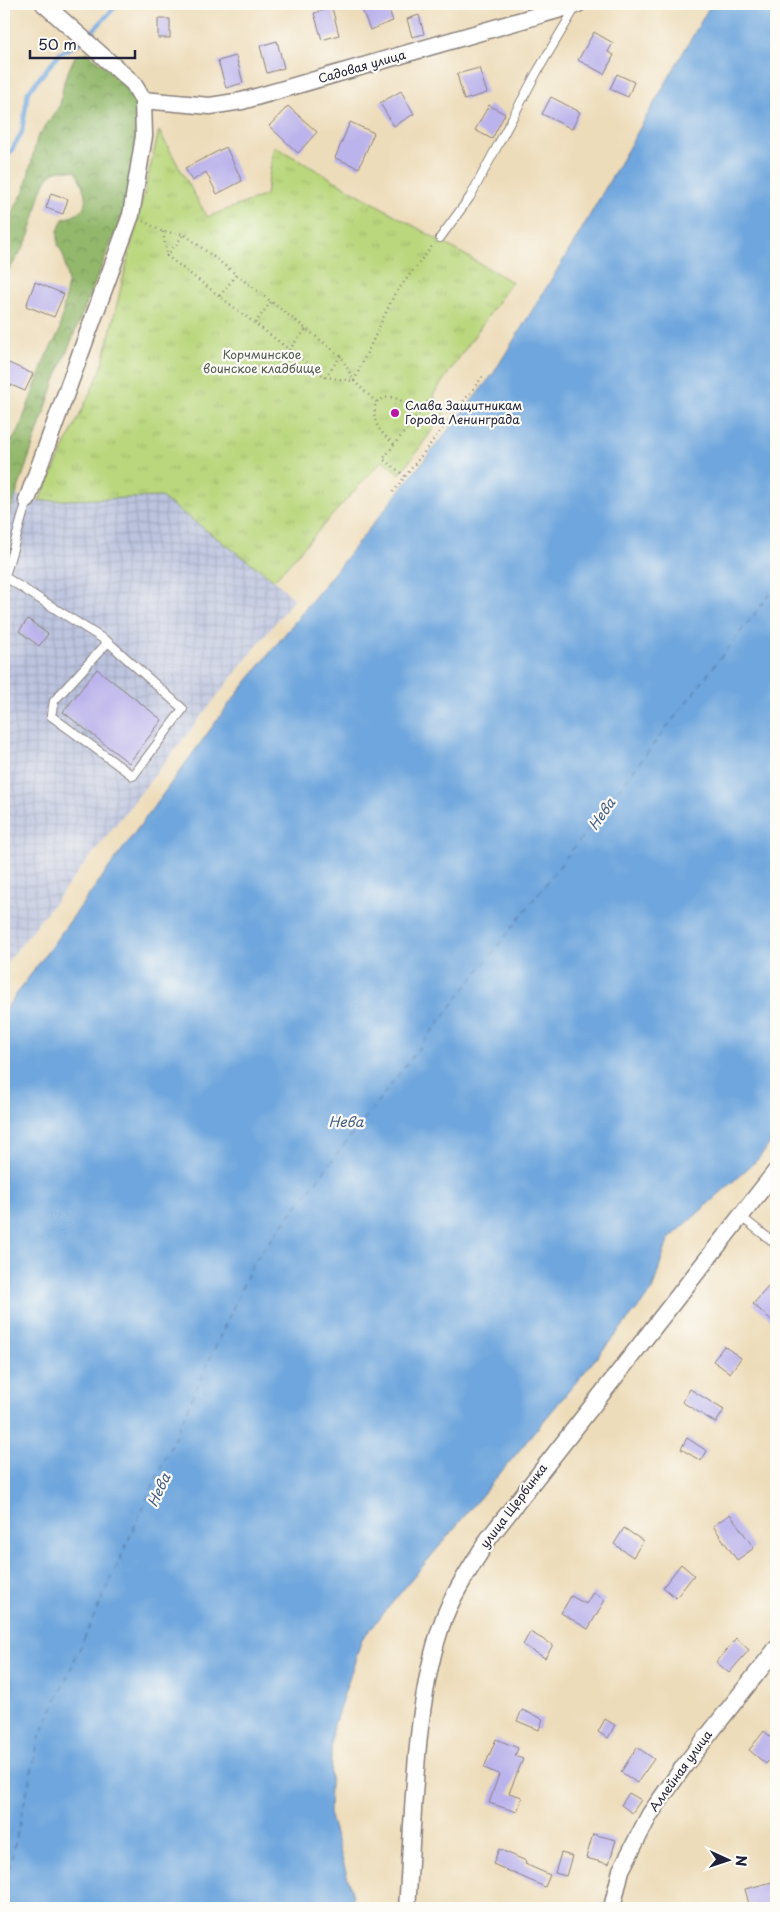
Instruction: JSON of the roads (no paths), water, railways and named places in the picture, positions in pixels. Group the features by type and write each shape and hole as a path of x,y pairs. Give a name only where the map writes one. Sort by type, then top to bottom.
{"street":[{"path":"27,500 131,215 144,136 143,100 133,83 44,4"},
{"name":"Садовая улица","path":"143,100 210,106 242,101 578,4"},
{"name":"улица Щербинка","path":"407,1908 422,1717 432,1658 444,1617 464,1577 489,1538 776,1171"},
{"name":"Аллейная улица","path":"612,1908 621,1870 650,1814 684,1766 776,1650"}],"lane":[{"path":"440,238 470,197 537,72 578,4"},
{"path":"27,500 4,579 108,642 183,710 132,776 51,716 54,701 108,642"},
{"path":"740,1216 776,1244"}],"water":[{"name":"Нева","path":"711,4 776,4 776,1136 758,1159 668,1240 652,1291 362,1639 332,1731 329,1813 353,1896 352,1908 4,1908 4,1011 229,704 493,374 575,241"}],"waterway":[{"path":"87,37 118,4"},
{"path":"4,159 10,153 22,132 28,92 59,54 81,42"}],"place":[{"name":"Слава Защитникам Города Ленинграда","path":"395,413"}],"park label":[{"name":"Корчминское воинское кладбище","path":"262,362"}]}
